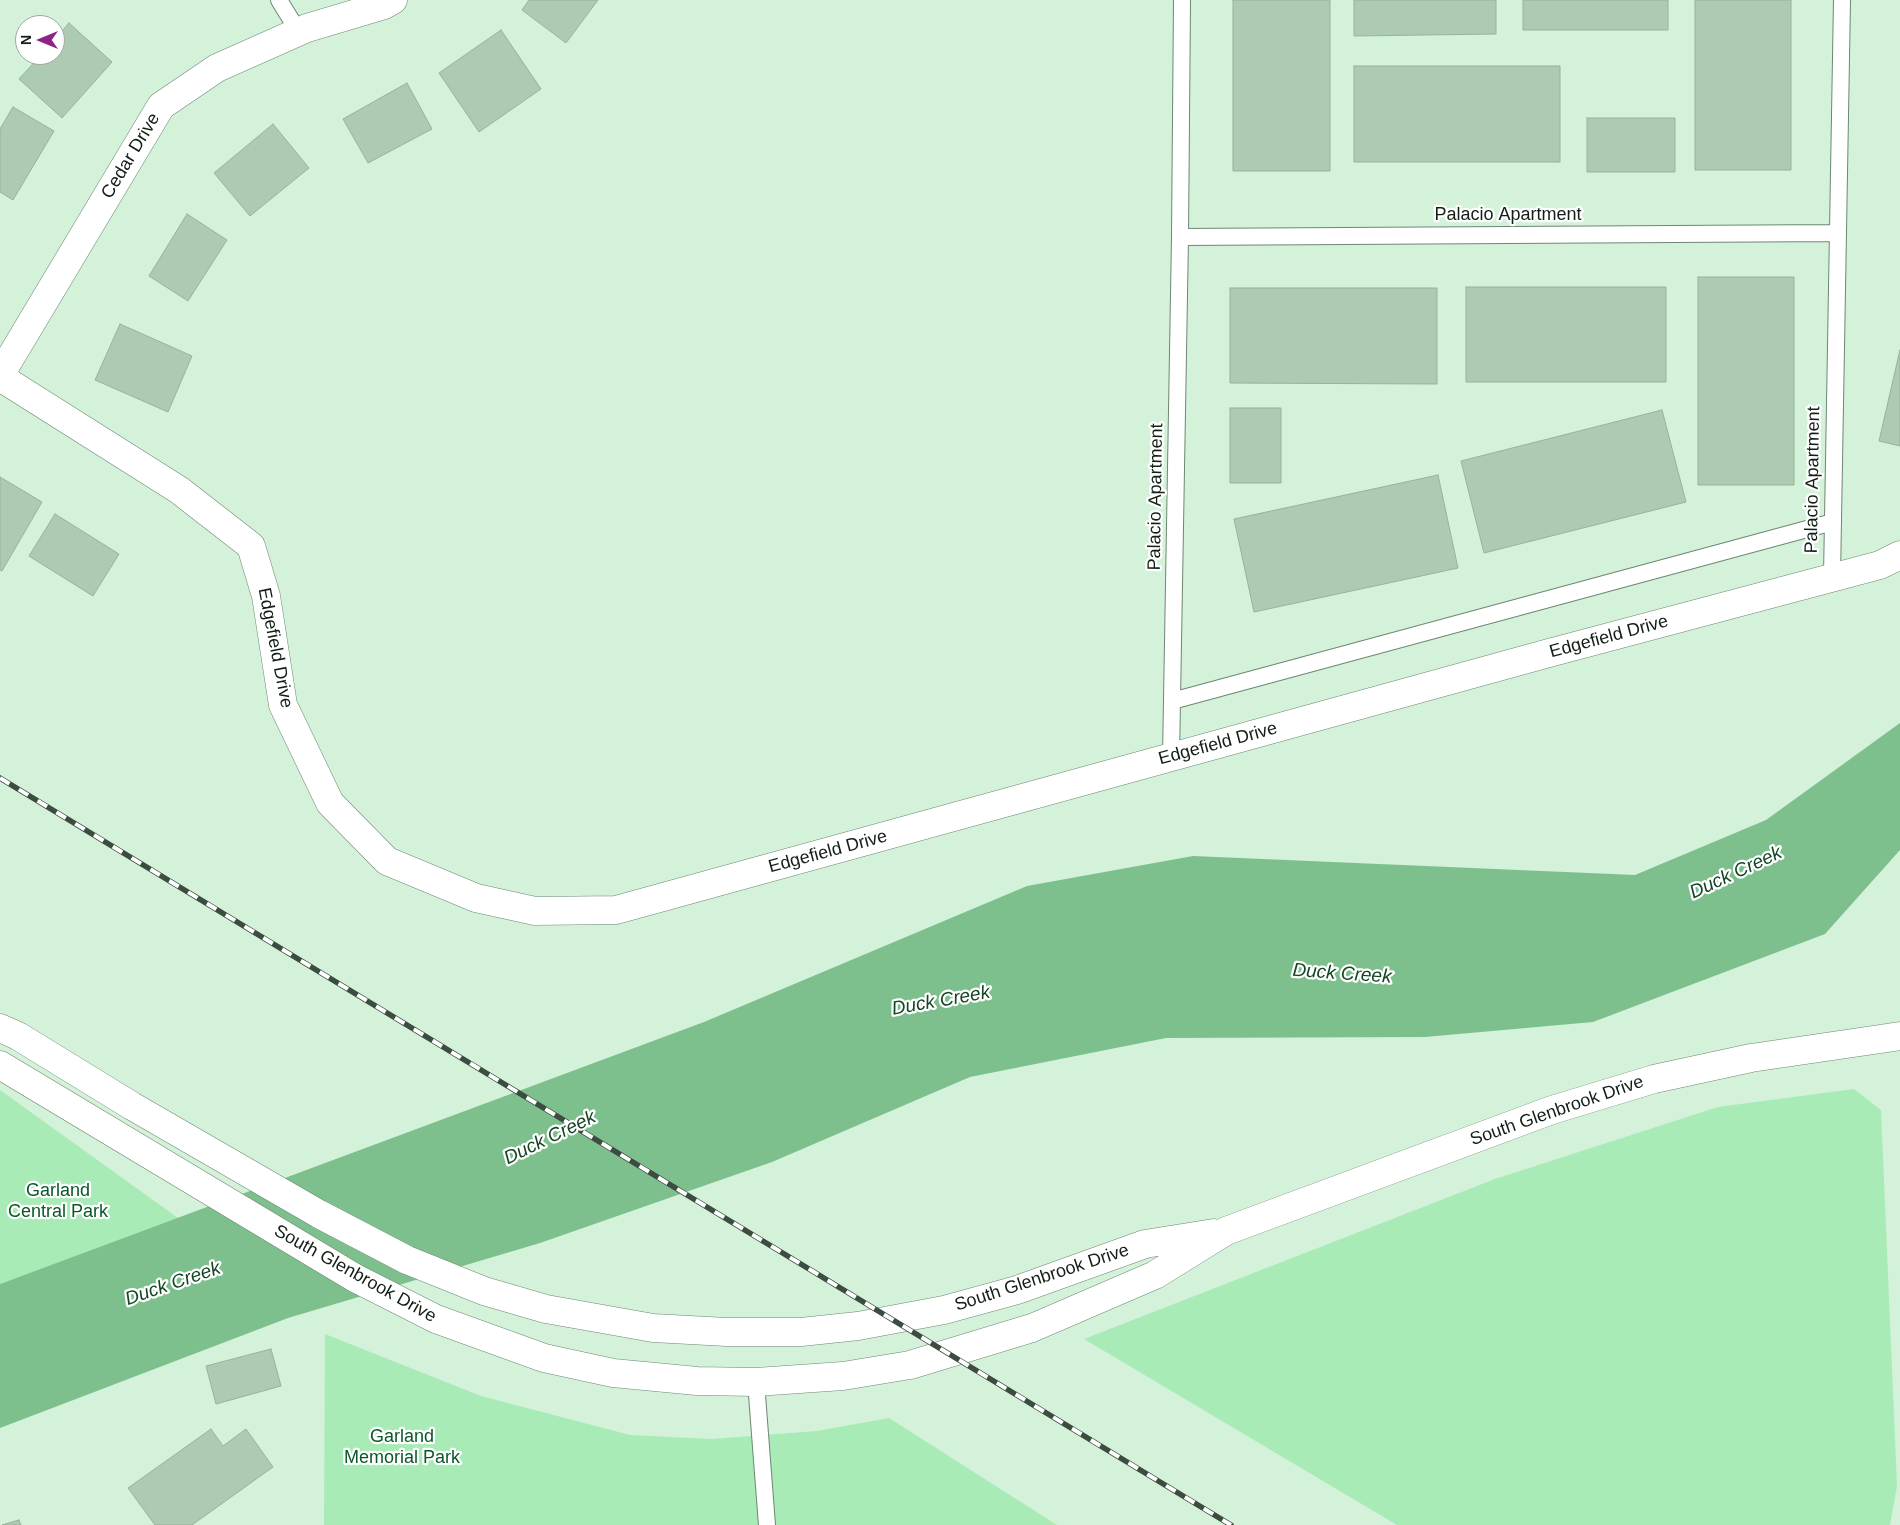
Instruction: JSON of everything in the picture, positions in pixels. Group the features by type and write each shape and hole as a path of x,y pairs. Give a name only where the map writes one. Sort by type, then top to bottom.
{"street":[{"name":"Cedar Drive","path":"0,376 162,106 217,68 298,31 384,5 393,0"},
{"name":"Edgefield Drive","path":"0,376 179,490 251,546 266,596 283,705 330,803 387,861 476,898 535,911 616,910 1880,565 1900,555"},
{"name":"South Glenbrook Drive","path":"0,1028 18,1036 132,1106 319,1214 407,1260 484,1291 546,1309 663,1329 727,1332 792,1332 848,1327 944,1310 1017,1290 1145,1244 1226,1231 1552,1110 1654,1079 1751,1058 1900,1036"},
{"name":"South Glenbrook Drive","path":"0,1065 355,1278 436,1319 484,1338 544,1358 612,1373 698,1381 756,1382 843,1376 910,1365 1032,1328 1155,1275 1226,1231"}],"lane":[{"path":"279,0 298,31"},
{"name":"Palacio Apartment","path":"1171,758 1182,0"},
{"name":"Palacio Apartment","path":"1832,578 1842,0"},
{"name":"Palacio Apartment","path":"1180,237 1837,233"},
{"path":"1172,701 1833,522"},
{"path":"756,1382 767,1525"}],"green space":[{"path":"1854,1089 1881,1110 1897,1486 1890,1525 1397,1525 1084,1339 1495,1179 1718,1107"},
{"name":"Garland Central Park","path":"0,1090 178,1218 0,1284"},
{"name":"Garland Memorial Park","path":"325,1334 481,1396 630,1435 712,1439 817,1431 889,1418 1057,1525 324,1525"}],"water":[{"name":"Duck Creek","path":"1900,723 1900,850 1825,934 1593,1022 1425,1037 1166,1038 970,1077 772,1162 540,1243 288,1318 0,1428 0,1284 704,1022 1027,886 1193,856 1635,875 1766,820"}],"building":[{"path":"529,0 598,0 566,43 522,10"},
{"path":"1233,0 1330,0 1330,171 1233,171"},
{"path":"1354,0 1496,0 1496,34 1354,36"},
{"path":"1523,0 1668,0 1668,30 1523,30"},
{"path":"1695,0 1791,0 1791,170 1695,170"},
{"path":"69,23 112,62 62,118 19,79 32,65 65,65 65,28"},
{"path":"501,30 541,89 479,132 439,73"},
{"path":"1354,66 1560,66 1560,162 1354,162"},
{"path":"407,83 432,129 368,163 343,119"},
{"path":"13,107 54,131 13,200 0,192 0,129"},
{"path":"1587,118 1675,118 1675,172 1587,172"},
{"path":"273,124 309,168 250,216 214,173"},
{"path":"187,214 227,240 188,301 149,276"},
{"path":"1698,277 1794,277 1794,485 1698,485"},
{"path":"1466,287 1666,287 1666,382 1466,382"},
{"path":"1230,288 1437,288 1437,384 1230,383"},
{"path":"120,324 192,356 168,412 95,380"},
{"path":"1900,350 1900,446 1879,441"},
{"path":"1230,408 1281,408 1281,483 1230,483"},
{"path":"1662,410 1686,502 1484,553 1461,461"},
{"path":"1438,475 1458,568 1254,612 1234,519"},
{"path":"0,477 42,502 2,571 0,570"},
{"path":"55,514 119,554 93,596 29,556"},
{"path":"271,1349 281,1386 216,1404 206,1366"},
{"path":"211,1429 223,1446 246,1429 273,1467 192,1525 155,1525 128,1488"},
{"path":"19,1520 21,1525 2,1525"}],"railway":[{"path":"0,778 1231,1525"}]}
